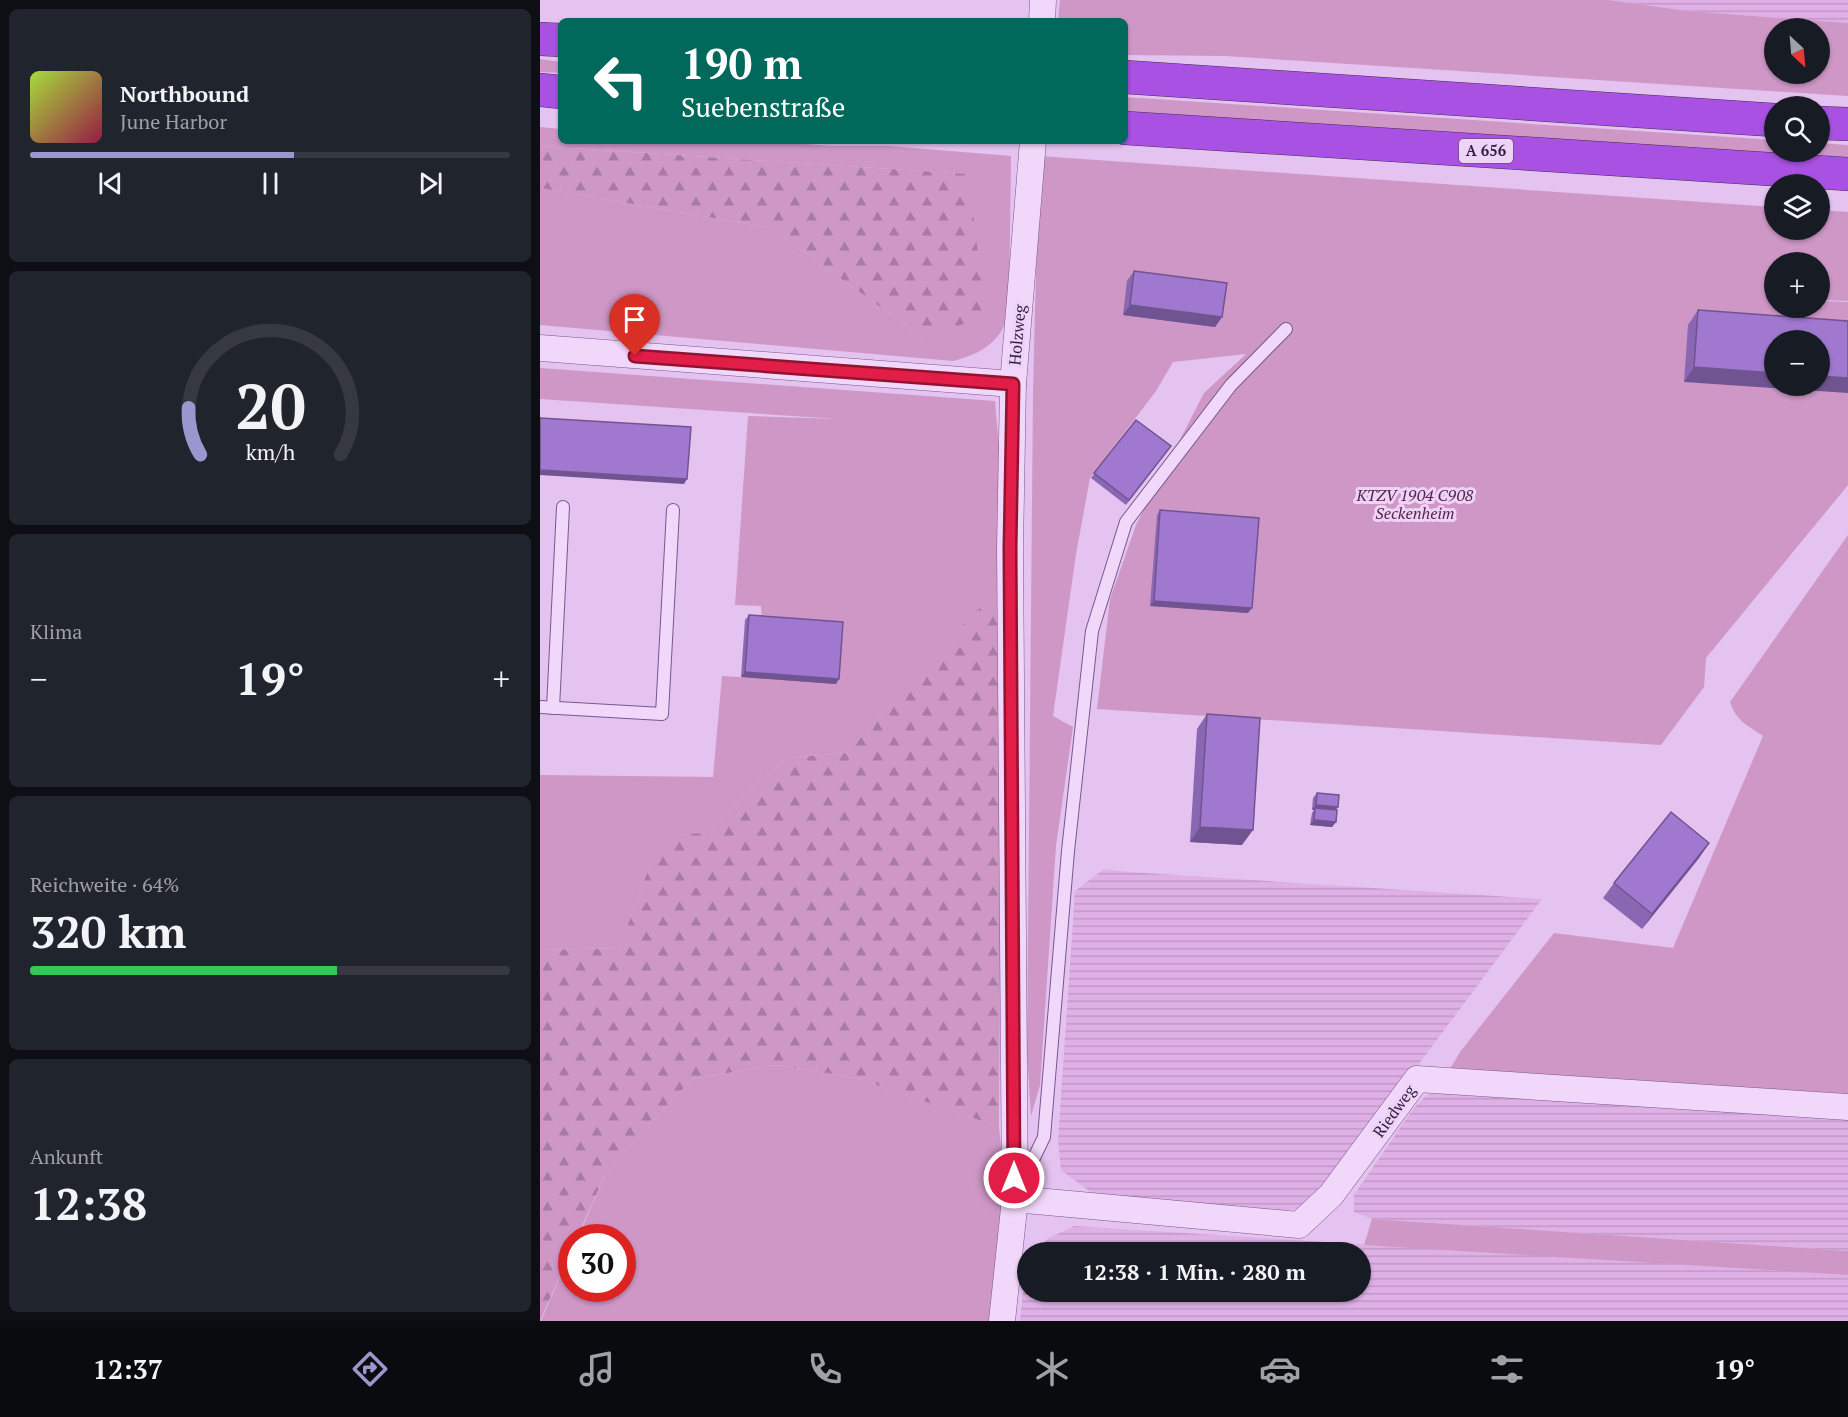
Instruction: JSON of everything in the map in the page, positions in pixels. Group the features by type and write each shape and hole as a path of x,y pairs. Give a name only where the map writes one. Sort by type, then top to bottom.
{"highway":[{"path":"540,39 558,40"},
{"path":"1128,77 1764,119"},
{"path":"540,90 558,92"},
{"path":"1830,123 1848,124"},
{"name":"A 656","path":"1128,128 1848,174"}],"street":[{"path":"1042,18 1043,0"},
{"name":"Holzweg","path":"1002,1321 1015,1199 1010,560 1013,384 1033,144"},
{"path":"540,348 1013,384"},
{"name":"Riedweg","path":"1015,1199 1299,1225 1331,1195 1417,1079 1848,1107"}],"lane":[{"path":"1015,1199 1044,1137 1068,851 1092,631 1126,522 1231,385 1286,329"},
{"path":"553,708 563,507"},
{"path":"540,707 662,714 673,510"}],"shaded area":[{"path":"1609,0 1848,0 1848,23 1830,22 1830,18 1781,18 1687,11"},
{"path":"1104,869 1542,899 1324,1191 1297,1209 1266,1212 1092,1193 1061,1170 1058,1141 1075,891"},
{"path":"1454,1092 1848,1118 1848,1251 1372,1219 1354,1212 1354,1195 1413,1109 1428,1094"},
{"path":"1074,1226 1327,1242 1045,1242"},
{"path":"1371,1245 1848,1275 1848,1321 1020,1321 1022,1302 1371,1302"}],"green space":[{"path":"1060,0 1609,0 1687,11 1781,18 1764,18 1764,84 1830,84 1830,22 1848,23 1848,96 1225,56 1128,55 1128,18 1058,18"},
{"path":"540,59 558,62 558,73 540,72"},
{"path":"1128,97 1764,139 1764,153 1128,112"},
{"path":"540,127 558,129 558,144 890,146 1011,156 1009,306 1003,327 993,342 968,357 953,361 540,325 540,188 771,228 923,338 967,174 540,146"},
{"path":"1830,144 1848,145 1848,157 1830,156"},
{"path":"540,146 968,174 986,316 923,338 771,228 540,188"},
{"name":"KTZV 1904 C908 Seckenheim","path":"1039,156 1764,206 1764,240 1830,240 1830,211 1848,212 1848,301 1830,300 1830,252 1764,252 1764,318 1830,318 1830,301 1848,302 1848,485 1706,658 1704,687 1661,745 1097,709 1110,599 1136,525 1204,393 1246,354 1173,362 1156,391 1090,478 1076,554 1053,716 1073,727 1056,846 1040,1085 1031,1116 1027,1053 1033,391"},
{"path":"540,368 995,401 1006,534 1003,597 976,612 847,753 787,758 704,833 661,837 619,948 540,950 540,775 713,777 722,676 836,683 762,621 761,606 735,605 748,416 838,419 540,399"},
{"path":"1848,535 1848,1095 1450,1069 1460,1052 1554,933 1673,948 1763,736 1739,719 1730,702"},
{"path":"1003,597 999,1127 856,1078 776,1065 692,1079 607,1171 583,1224 558,1224 558,1280 540,1321 540,950 619,948 661,836 704,833 787,758 847,753 977,610"},
{"path":"776,1065 856,1078 999,1127 1007,1203 995,1321 541,1321 558,1281 558,1302 636,1302 636,1224 584,1224 607,1171 692,1079"},
{"path":"1372,1219 1848,1251 1848,1275 1371,1245 1371,1242 1365,1242"}],"building":[{"path":"1134,271 1227,283 1222,317 1130,305"},
{"path":"1698,310 1764,315 1764,318 1848,321 1848,378 1830,377 1830,330 1764,330 1764,372 1694,367"},
{"path":"540,418 691,427 687,479 540,470"},
{"path":"1136,420 1171,446 1129,500 1094,473"},
{"path":"1160,510 1259,518 1252,608 1154,601"},
{"path":"749,615 843,622 839,679 745,672"},
{"path":"1207,714 1260,718 1253,830 1200,827"},
{"path":"1317,793 1339,795 1338,807 1316,805"},
{"path":"1315,808 1337,810 1336,822 1314,820"},
{"path":"1671,812 1709,843 1652,914 1614,883"}],"route":[{"path":"635,356 1013,384 1010,548 1014,1178"}]}
